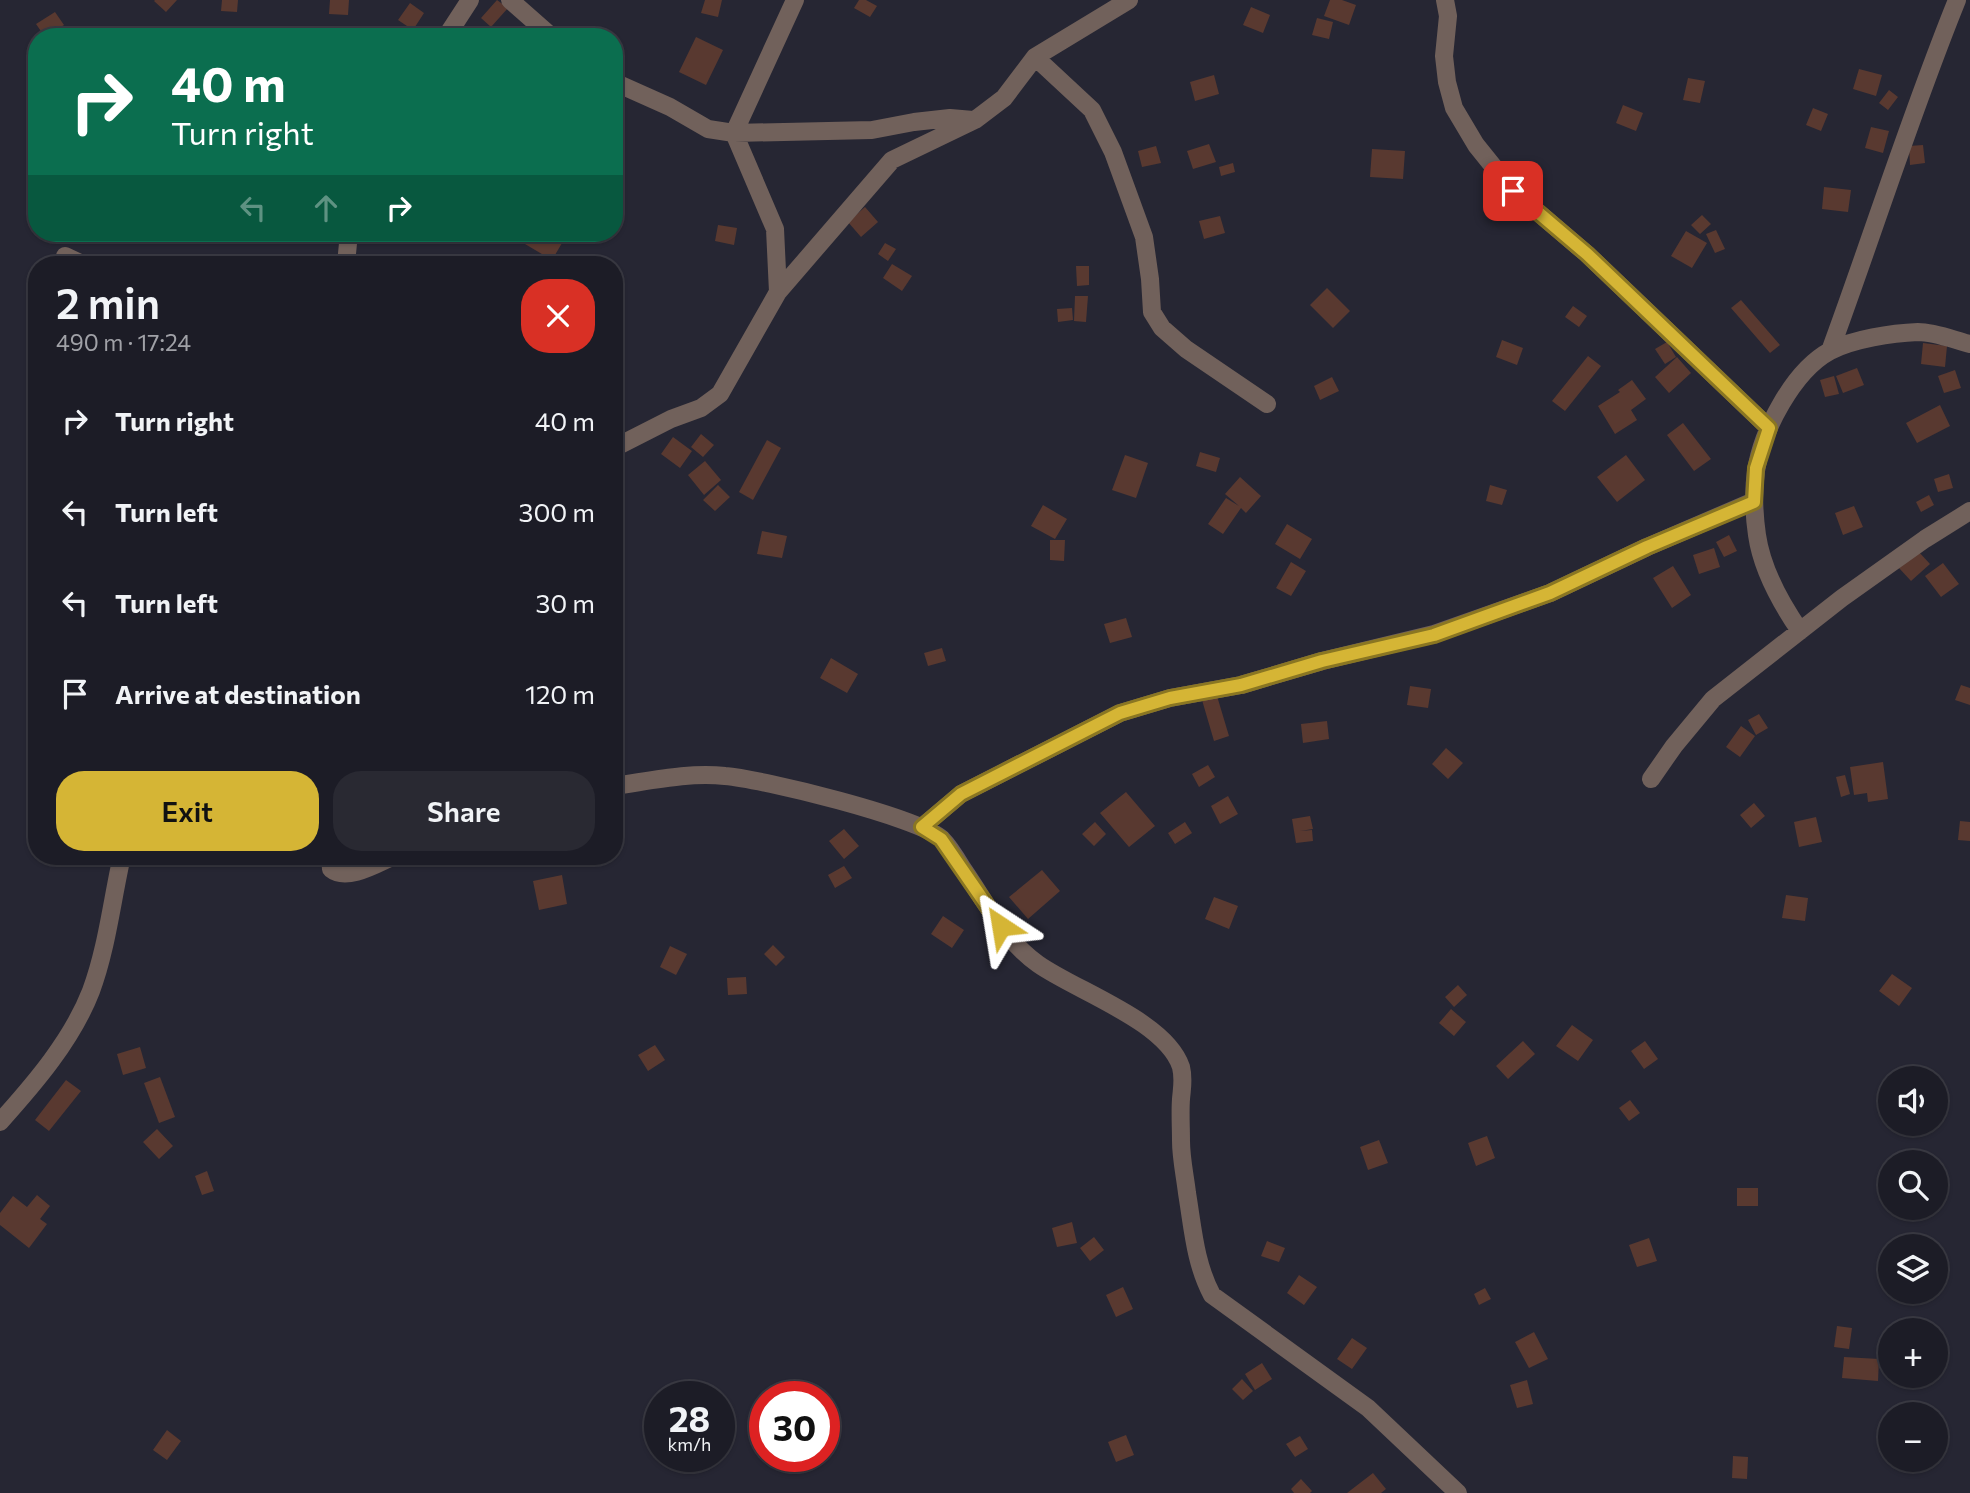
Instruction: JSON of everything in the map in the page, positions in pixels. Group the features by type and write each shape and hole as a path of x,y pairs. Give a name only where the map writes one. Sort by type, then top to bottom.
{"street":[{"path":"452,28 470,0"},
{"path":"510,0 542,28"},
{"path":"778,292 775,229 734,133 795,0"},
{"path":"623,444 671,419 701,408 720,394 778,292 892,160 975,121 1004,98 1035,57 1129,0"},
{"path":"1445,0 1448,16 1444,56 1447,82 1454,108 1476,145 1513,191 1587,254 1769,428"},
{"path":"1830,351 1923,84 1957,0"},
{"path":"1035,57 1092,110 1113,152 1144,237 1152,312 1161,328 1186,349 1267,404"},
{"path":"623,86 670,107 708,129 734,133 872,130 950,118 975,121"},
{"path":"1800,631 1784,609 1766,570 1757,536 1754,502 1756,468 1769,428 1787,394 1804,372 1830,351 1889,334 1921,332 1970,344"},
{"path":"922,827 961,794 1120,713 1170,698 1241,685 1322,661 1434,635 1550,593 1647,547 1754,502"},
{"path":"1651,779 1713,699 1925,538 1970,511"},
{"path":"623,785 669,778 723,775 814,795 922,827 941,839 1012,942 1038,964 1110,1004 1157,1035 1172,1051 1184,1082 1181,1099 1181,1150 1196,1254 1212,1295 1368,1408 1458,1493"},
{"path":"0,1122 30,1089 74,1026 91,990 120,865"},
{"path":"331,865 331,869 337,873 346,874 370,865"}],"building":[{"path":"155,0 177,0 166,12"},
{"path":"222,0 238,0 237,12 221,11"},
{"path":"330,0 349,0 348,15 329,14"},
{"path":"497,0 508,8 491,27 481,18"},
{"path":"705,0 722,0 718,17 701,13"},
{"path":"859,0 866,0 877,6 870,17 854,8"},
{"path":"1330,0 1342,0 1356,5 1349,25 1324,16"},
{"path":"410,3 424,13 414,28 398,20"},
{"path":"1251,7 1270,15 1263,33 1243,25"},
{"path":"55,12 64,25 59,28 39,28 36,24"},
{"path":"1317,18 1333,22 1329,39 1312,35"},
{"path":"696,37 723,50 706,85 679,72"},
{"path":"1859,69 1882,75 1876,96 1853,89"},
{"path":"1214,75 1219,94 1195,101 1190,82"},
{"path":"1688,78 1705,81 1700,103 1683,100"},
{"path":"1889,90 1898,97 1888,110 1879,103"},
{"path":"1623,105 1643,113 1636,131 1616,123"},
{"path":"1813,108 1828,114 1821,131 1806,125"},
{"path":"1871,127 1889,131 1883,153 1865,148"},
{"path":"1209,144 1216,162 1193,169 1187,151"},
{"path":"1923,145 1925,163 1910,165 1909,146"},
{"path":"1156,146 1161,163 1142,167 1138,151"},
{"path":"1372,149 1405,151 1403,179 1370,177"},
{"path":"1233,163 1235,172 1221,176 1219,167"},
{"path":"1824,187 1851,190 1848,212 1822,209"},
{"path":"865,207 878,222 861,237 848,222"},
{"path":"1702,215 1711,224 1700,234 1691,225"},
{"path":"1220,216 1225,233 1204,239 1199,221"},
{"path":"718,225 737,228 734,245 715,241"},
{"path":"1716,230 1725,249 1715,253 1706,234"},
{"path":"1686,231 1707,243 1692,268 1671,256"},
{"path":"563,242 554,256 545,256 525,244"},
{"path":"885,243 896,249 888,261 878,254"},
{"path":"892,264 912,276 902,291 883,278"},
{"path":"1076,266 1089,266 1089,285 1077,286"},
{"path":"1327,288 1350,311 1333,328 1310,305"},
{"path":"1075,296 1088,296 1086,322 1074,321"},
{"path":"1741,300 1780,345 1770,353 1731,308"},
{"path":"1573,306 1587,316 1579,327 1565,317"},
{"path":"1072,308 1073,320 1058,322 1057,309"},
{"path":"1502,340 1523,348 1517,365 1496,357"},
{"path":"1667,342 1676,357 1665,364 1655,349"},
{"path":"1923,343 1947,346 1945,367 1921,364"},
{"path":"1588,356 1601,366 1565,411 1552,401"},
{"path":"1677,357 1691,373 1669,393 1655,377"},
{"path":"1857,368 1864,385 1843,393 1836,376"},
{"path":"1955,370 1961,388 1944,393 1938,376"},
{"path":"1834,376 1839,394 1825,397 1820,380"},
{"path":"1332,377 1339,391 1320,400 1314,386"},
{"path":"1632,380 1646,399 1631,410 1637,420 1615,434 1598,406 1620,392 1618,390"},
{"path":"1940,405 1950,426 1917,443 1906,423"},
{"path":"1683,423 1711,459 1694,471 1667,435"},
{"path":"701,434 714,445 703,457 691,447"},
{"path":"673,437 692,451 680,468 661,454"},
{"path":"767,440 781,448 753,500 739,492"},
{"path":"1200,452 1220,458 1216,472 1196,466"},
{"path":"1125,455 1148,463 1136,498 1112,490"},
{"path":"1626,455 1645,480 1617,502 1597,477"},
{"path":"705,461 721,480 704,495 688,475"},
{"path":"1949,474 1953,488 1938,492 1934,479"},
{"path":"1240,477 1261,496 1246,513 1241,508 1223,534 1208,524 1226,498 1239,506 1225,494"},
{"path":"718,485 730,497 715,511 703,500"},
{"path":"1490,485 1507,490 1502,505 1486,501"},
{"path":"1929,495 1934,505 1921,512 1916,502"},
{"path":"1043,505 1067,519 1055,539 1031,526"},
{"path":"1854,506 1863,527 1843,535 1835,513"},
{"path":"1287,524 1312,539 1300,559 1275,544"},
{"path":"762,531 787,536 782,558 757,554"},
{"path":"1729,535 1737,551 1724,557 1716,542"},
{"path":"1050,540 1065,540 1064,561 1050,560"},
{"path":"1714,548 1720,567 1699,574 1693,555"},
{"path":"1918,551 1930,564 1911,581 1899,568"},
{"path":"1291,562 1306,571 1291,596 1276,588"},
{"path":"1943,563 1959,584 1941,597 1925,576"},
{"path":"1673,566 1691,595 1672,608 1653,578"},
{"path":"1126,618 1132,637 1110,643 1104,624"},
{"path":"942,648 946,661 928,666 924,653"},
{"path":"831,658 858,674 847,693 820,678"},
{"path":"1961,685 1970,688 1970,705 1955,700"},
{"path":"1410,686 1431,689 1428,708 1407,705"},
{"path":"1217,696 1229,736 1214,741 1202,700"},
{"path":"1759,714 1768,728 1756,735 1748,720"},
{"path":"1327,721 1329,739 1303,743 1301,724"},
{"path":"1741,726 1755,736 1740,757 1726,747"},
{"path":"1446,748 1463,763 1448,779 1432,764"},
{"path":"1883,762 1888,799 1868,802 1867,793 1854,795 1850,767"},
{"path":"1208,765 1215,777 1199,787 1192,774"},
{"path":"1845,775 1850,794 1841,797 1836,777"},
{"path":"1126,792 1155,826 1129,847 1100,813"},
{"path":"1228,796 1238,814 1220,824 1211,806"},
{"path":"1754,803 1765,816 1751,828 1740,815"},
{"path":"1310,816 1313,829 1300,831 1312,830 1313,841 1296,843 1292,819"},
{"path":"1816,817 1822,842 1799,847 1794,822"},
{"path":"1960,821 1970,822 1970,841 1958,840"},
{"path":"1095,822 1106,834 1094,846 1082,834"},
{"path":"1185,822 1192,833 1175,844 1168,833"},
{"path":"844,829 859,846 844,859 829,841"},
{"path":"844,866 852,878 835,888 828,875"},
{"path":"1042,870 1060,891 1028,919 1009,897"},
{"path":"562,875 567,904 539,910 533,881"},
{"path":"1786,895 1808,898 1805,921 1782,918"},
{"path":"1214,897 1238,906 1229,929 1205,919"},
{"path":"943,916 964,930 952,948 931,934"},
{"path":"773,945 785,957 776,966 764,954"},
{"path":"670,946 687,954 676,975 660,967"},
{"path":"1892,974 1912,988 1899,1006 1879,991"},
{"path":"746,977 747,994 728,995 727,978"},
{"path":"1458,985 1467,995 1454,1007 1445,997"},
{"path":"1451,1009 1466,1022 1454,1036 1439,1023"},
{"path":"1572,1025 1593,1040 1578,1061 1556,1046"},
{"path":"1523,1041 1535,1054 1508,1079 1496,1066"},
{"path":"1645,1041 1658,1059 1644,1069 1631,1051"},
{"path":"655,1045 665,1060 648,1071 638,1055"},
{"path":"140,1047 146,1068 123,1075 117,1054"},
{"path":"160,1077 175,1117 159,1123 144,1083"},
{"path":"66,1080 81,1091 49,1131 35,1120"},
{"path":"1630,1100 1640,1113 1629,1121 1619,1108"},
{"path":"157,1129 173,1146 159,1159 143,1142"},
{"path":"1487,1136 1495,1158 1476,1166 1468,1143"},
{"path":"1379,1140 1388,1163 1368,1170 1360,1147"},
{"path":"207,1171 214,1191 202,1195 195,1176"},
{"path":"1737,1188 1758,1188 1758,1206 1737,1206"},
{"path":"37,1195 50,1206 40,1219 47,1224 29,1248 0,1225 0,1213 13,1196 27,1207"},
{"path":"1072,1222 1077,1243 1057,1247 1052,1228"},
{"path":"1094,1237 1104,1250 1090,1261 1080,1248"},
{"path":"1649,1238 1657,1261 1637,1267 1629,1245"},
{"path":"1267,1241 1285,1248 1279,1262 1261,1256"},
{"path":"1299,1275 1317,1287 1304,1305 1287,1293"},
{"path":"1123,1287 1133,1309 1116,1317 1106,1295"},
{"path":"1485,1288 1491,1299 1479,1305 1474,1294"},
{"path":"1837,1326 1852,1328 1849,1349 1834,1347"},
{"path":"1534,1332 1548,1359 1529,1368 1515,1342"},
{"path":"1352,1338 1367,1348 1352,1369 1337,1359"},
{"path":"1844,1357 1878,1359 1878,1381 1842,1378"},
{"path":"1262,1363 1272,1379 1255,1390 1245,1374"},
{"path":"1242,1379 1253,1391 1243,1400 1232,1389"},
{"path":"1527,1380 1533,1404 1517,1408 1510,1385"},
{"path":"167,1430 181,1441 167,1460 153,1450"},
{"path":"1126,1435 1134,1455 1116,1462 1108,1442"},
{"path":"1300,1436 1308,1449 1295,1457 1286,1444"},
{"path":"1733,1456 1748,1457 1747,1479 1732,1478"},
{"path":"1373,1473 1386,1489 1381,1493 1347,1493"},
{"path":"1301,1479 1312,1491 1310,1493 1294,1493 1291,1489"}],"route":[{"path":"1001,926 957,859 941,839 922,827 961,794 996,774 1120,713 1170,698 1241,685 1322,661 1434,635 1550,593 1647,547 1754,502 1756,468 1769,428 1587,254 1513,191"}]}
